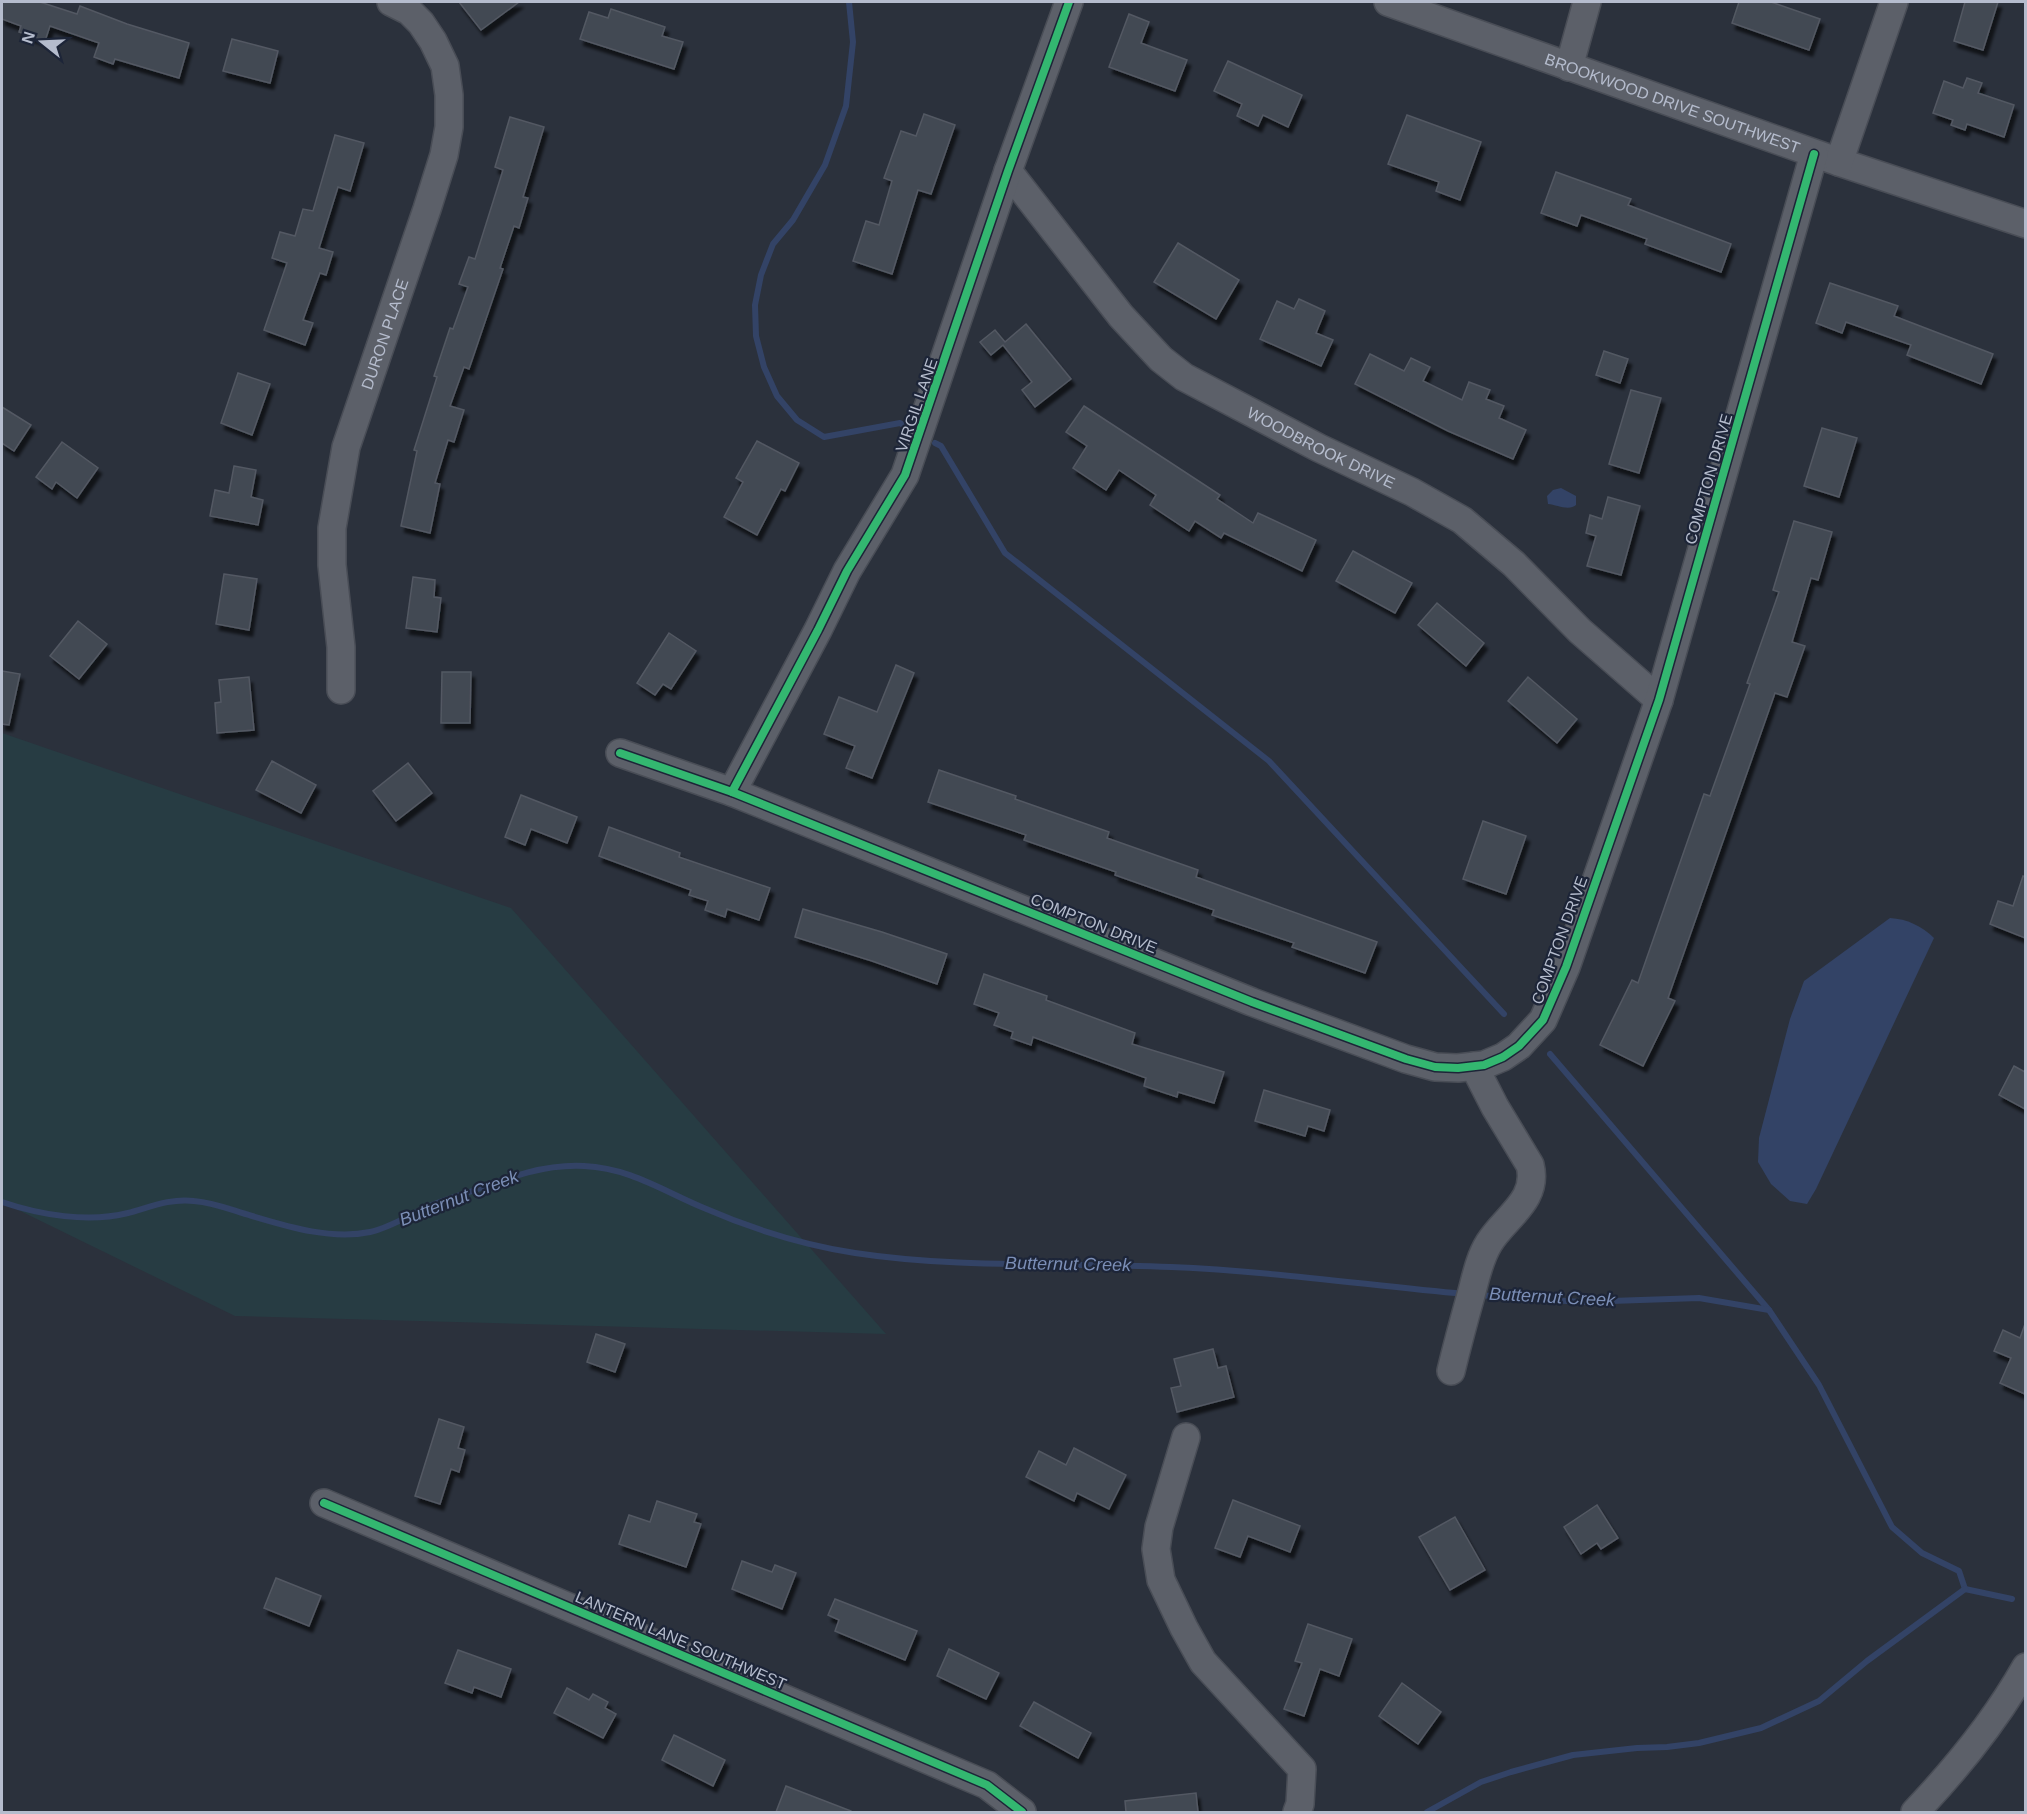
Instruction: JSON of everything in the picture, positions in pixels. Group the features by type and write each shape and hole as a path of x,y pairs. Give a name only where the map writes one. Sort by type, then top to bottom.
{"street":[{"name":"DURON PLACE","path":"340,690 341,646 332,565 332,528 346,447 427,209 444,155 449,127 449,95 445,66 421,23 409,11 391,2"},
{"name":"VIRGIL LANE","path":"732,792 847,571 906,475 1008,171 1069,2"},
{"name":"BROOKWOOD DRIVE SOUTHWEST","path":"1388,2 1827,158 2025,224"},
{"path":"1569,67 1587,2"},
{"name":"COMPTON DRIVE","path":"620,753 732,792 1252,1002 1406,1059 1435,1067 1484,1065 1494,1061 1519,1046 1543,1020 1566,967 1659,700 1827,158 1894,2"},
{"name":"WOODBROOK DRIVE","path":"1008,171 1121,316 1161,359 1184,377 1319,448 1412,492 1462,520 1506,557 1580,631 1659,700"},
{"path":"1451,1371 1480,1260 1490,1241 1516,1213 1527,1197 1533,1174 1474,1066"},
{"path":"1186,1437 1159,1527 1156,1549 1161,1580 1203,1662 1302,1768 1300,1804 1297,1812"},
{"name":"LANTERN LANE SOUTHWEST","path":"324,1503 987,1785 1022,1812"},
{"path":"1915,1812 1953,1772 2014,1688 2025,1667"}],"shaded area":[{"path":"2,733 511,908 886,1334 235,1316 2,1202"}],"water":[{"path":"1561,488 1576,496 1576,505 1566,508 1548,504 1547,496 1553,490"},
{"path":"1890,918 1914,924 1934,938 1816,1189 1807,1204 1790,1201 1771,1184 1758,1162 1759,1138 1790,1019 1804,981"}],"building":[{"path":"2,2 40,2 77,14 80,6 127,24 189,43 179,78 115,59 113,64 94,57 99,43 50,26 45,41 19,32 21,26 2,19"},
{"path":"459,2 519,2 481,30"},
{"path":"1739,2 1771,2 1820,19 1809,50 1732,23"},
{"path":"1965,2 1998,2 1983,50 1954,41"},
{"path":"611,9 665,27 662,36 683,42 674,69 580,39 589,12 608,18"},
{"path":"1129,14 1149,22 1141,43 1187,60 1175,91 1109,67"},
{"path":"232,39 278,51 270,83 223,71"},
{"path":"1228,61 1302,95 1288,127 1263,115 1258,126 1237,116 1242,104 1214,91"},
{"path":"1967,78 1982,83 1978,93 2014,105 2004,137 1967,124 1965,130 1951,125 1953,120 1933,113 1944,81 1963,88"},
{"path":"924,114 955,125 931,194 918,190 892,274 853,261 866,221 879,225 892,181 884,178 901,131 916,136"},
{"path":"1407,115 1481,142 1460,200 1436,191 1439,182 1388,164"},
{"path":"510,117 544,127 523,197 528,198 519,228 514,226 500,268 503,269 469,369 464,367 450,406 464,410 454,442 448,440 435,483 440,484 430,533 401,526 417,451 414,450 437,377 434,376 450,328 453,329 468,287 459,284 469,257 475,259 503,170 495,167"},
{"path":"335,135 364,143 350,191 338,187 319,248 333,252 326,275 320,273 303,320 313,323 305,345 264,330 287,263 272,258 280,232 295,236 303,209 313,211"},
{"path":"1556,172 1631,199 1628,205 1731,244 1721,272 1645,244 1647,239 1581,215 1577,226 1541,213"},
{"path":"1178,243 1239,280 1216,319 1154,282"},
{"path":"1830,283 1898,306 1894,316 1993,354 1981,384 1907,355 1911,345 1846,322 1842,333 1816,323"},
{"path":"1299,299 1325,311 1316,333 1333,340 1321,366 1260,339 1277,301 1294,309"},
{"path":"1026,324 1071,379 1035,407 1022,390 1032,382 1003,345 991,355 980,342 995,330 1005,342"},
{"path":"1604,351 1628,359 1620,383 1596,375"},
{"path":"1370,354 1404,371 1411,358 1430,367 1423,381 1462,400 1469,382 1490,390 1486,399 1504,406 1499,418 1526,430 1513,459 1448,431 1355,384"},
{"path":"238,373 270,384 252,435 221,423"},
{"path":"1631,390 1661,398 1639,473 1609,464"},
{"path":"1084,406 1220,495 1217,499 1253,523 1258,513 1316,540 1302,571 1224,533 1221,538 1195,521 1189,531 1150,505 1156,495 1119,470 1106,490 1073,468 1087,446 1066,432"},
{"path":"2,407 31,425 14,451 2,443"},
{"path":"1822,428 1857,438 1839,497 1804,486"},
{"path":"757,441 799,463 785,491 781,489 757,535 724,517 743,482 736,478"},
{"path":"62,442 98,468 77,498 56,482 52,489 36,477"},
{"path":"234,466 256,470 251,497 263,500 258,525 210,516 215,490 229,493"},
{"path":"1608,497 1640,506 1621,575 1587,566 1596,536 1586,533 1590,515 1602,519"},
{"path":"1794,521 1832,532 1818,580 1811,578 1792,642 1805,646 1787,697 1775,693 1668,998 1675,1001 1643,1066 1600,1045 1632,980 1638,983 1704,794 1710,796 1750,684 1747,683 1779,592 1773,590"},
{"path":"1353,551 1412,583 1395,613 1336,581"},
{"path":"224,574 257,579 249,630 216,624"},
{"path":"413,577 435,580 434,597 441,598 437,632 406,628"},
{"path":"1437,603 1484,643 1466,666 1418,625"},
{"path":"78,621 107,644 79,679 50,656"},
{"path":"669,633 696,651 671,689 663,684 655,695 637,683"},
{"path":"896,665 914,673 872,778 846,768 855,746 824,734 839,697 877,712"},
{"path":"2,671 20,674 9,725 2,724"},
{"path":"442,672 471,672 470,723 441,723"},
{"path":"249,677 254,730 217,733 215,703 221,702 219,680"},
{"path":"1528,677 1577,719 1557,743 1508,701"},
{"path":"272,761 316,785 301,813 256,790"},
{"path":"408,763 432,793 396,821 373,791"},
{"path":"939,770 1016,796 1015,799 1109,832 1107,838 1198,870 1196,877 1377,942 1365,973 1292,947 1294,943 1212,915 1214,910 1024,840 1026,835 928,802"},
{"path":"521,795 577,817 567,843 531,829 525,845 505,837"},
{"path":"1483,821 1526,836 1506,894 1463,879"},
{"path":"609,827 680,853 679,857 770,888 759,920 727,909 725,917 705,910 708,901 689,895 691,890 599,856"},
{"path":"2023,876 2025,877 2025,938 1990,924 1998,901 2013,906"},
{"path":"803,909 947,954 937,984 795,937"},
{"path":"984,974 1047,996 1046,1000 1135,1033 1132,1044 1224,1072 1214,1103 1178,1092 1177,1097 1144,1086 1146,1078 1033,1037 1031,1045 1011,1038 1013,1032 994,1025 999,1013 974,1004"},
{"path":"2014,1066 2025,1072 2025,1109 1999,1095"},
{"path":"1264,1090 1330,1110 1324,1131 1308,1126 1305,1136 1255,1121"},
{"path":"2025,1324 2025,1394 2000,1383 2011,1358 1994,1351 2003,1330 2020,1338"},
{"path":"596,1334 625,1344 615,1372 587,1362"},
{"path":"1213,1349 1218,1368 1226,1366 1234,1397 1177,1412 1171,1388 1181,1386 1174,1359"},
{"path":"439,1419 464,1427 458,1448 465,1450 459,1472 451,1469 440,1504 415,1496"},
{"path":"1074,1448 1126,1475 1109,1509 1077,1493 1074,1501 1026,1477 1039,1451 1066,1465"},
{"path":"1233,1500 1300,1526 1290,1552 1248,1536 1240,1557 1215,1548"},
{"path":"657,1501 697,1514 694,1522 701,1524 686,1567 619,1544 629,1515 650,1522"},
{"path":"1597,1505 1618,1538 1601,1549 1597,1543 1581,1554 1564,1527"},
{"path":"1455,1517 1485,1570 1450,1590 1419,1537"},
{"path":"742,1561 772,1572 775,1565 796,1573 782,1609 732,1589"},
{"path":"276,1578 321,1596 309,1626 264,1608"},
{"path":"835,1599 917,1631 905,1660 835,1631 839,1620 828,1615"},
{"path":"1308,1624 1352,1639 1339,1676 1320,1669 1304,1716 1284,1709 1302,1663 1295,1661"},
{"path":"949,1649 999,1673 986,1699 937,1676"},
{"path":"458,1650 511,1669 501,1697 474,1687 472,1693 445,1683"},
{"path":"1402,1683 1441,1712 1418,1744 1379,1716"},
{"path":"567,1688 589,1700 593,1694 608,1702 605,1708 616,1714 603,1738 554,1713"},
{"path":"1034,1702 1091,1733 1078,1758 1020,1726"},
{"path":"674,1735 725,1760 713,1786 662,1760"},
{"path":"786,1786 851,1811 851,1812 776,1812"},
{"path":"1196,1793 1198,1812 1126,1812 1125,1801"}],"waterway":[{"path":"849,2 853,42 846,106 825,165 793,220 773,244 761,275 755,305 756,336 764,367 777,396 797,420 824,437 900,423 905,426"},
{"path":"935,443 941,446 1005,553 1269,761 1504,1014"},
{"name":"Butternut Creek","path":"1550,1054 1769,1310 1819,1385 1892,1527 1922,1553 1959,1571 1965,1589"},
{"name":"Butternut Creek","path":"2,1202 48,1214 97,1217 113,1216 185,1200 216,1205 310,1231 355,1234 384,1228 431,1205 515,1176 555,1167 584,1166 616,1171 646,1181 722,1216 759,1229 797,1241 855,1253 973,1263 1208,1269 1464,1294"},
{"name":"Butternut Creek","path":"1477,1295 1582,1302 1699,1298 1769,1310"},
{"name":"Butternut Creek","path":"1965,1589 2012,1599"},
{"path":"1427,1812 1481,1782 1573,1755 1699,1743 1761,1728 1819,1701 1867,1661 1965,1589"}],"cycle path":[{"path":"732,792 847,571 905,475 1008,171 1069,2"},
{"path":"620,753 732,792 1252,1002 1406,1059 1435,1067 1458,1068 1484,1065 1503,1057 1519,1046 1543,1020 1566,967 1659,700 1814,154"},
{"path":"324,1503 987,1785 1022,1812"}]}
